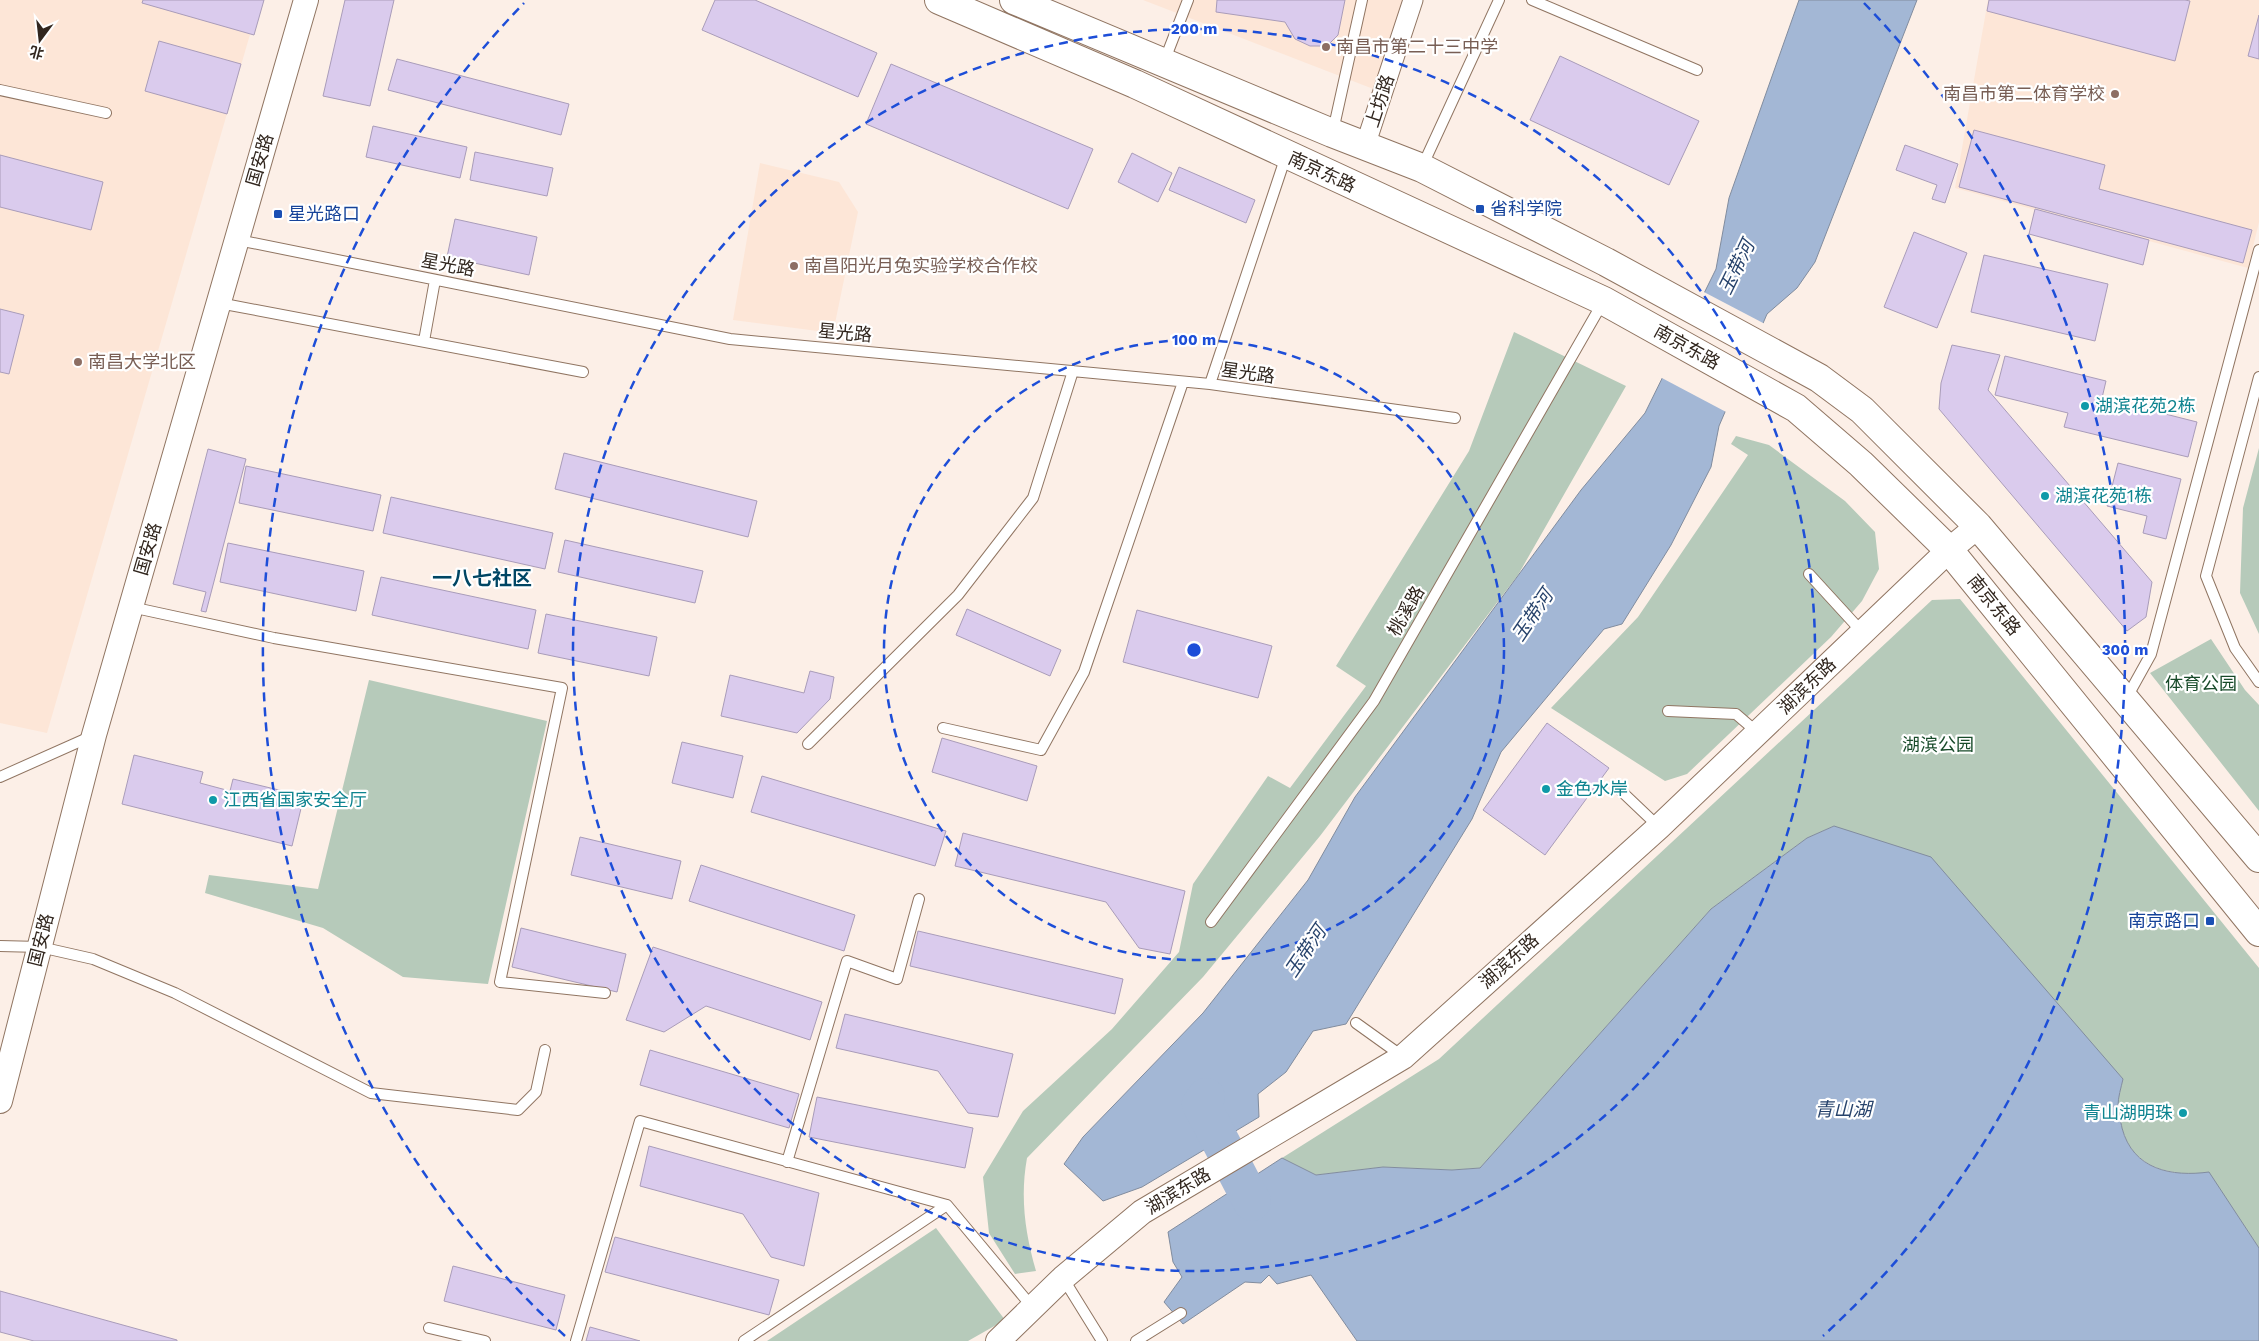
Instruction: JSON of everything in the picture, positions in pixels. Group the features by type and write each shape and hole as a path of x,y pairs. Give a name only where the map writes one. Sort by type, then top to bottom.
{"main road":[{"name":"南京东路","path":"939,0 1136,84 1604,301 1796,408 1861,464 1949,550 2259,932"},
{"name":"南京东路","path":"1014,0 1332,133 1422,168 1606,262 1819,378 1862,410 1978,526 2259,858"}],"street":[{"name":"国安路","path":"0,1101 94,735 306,0"},
{"name":"上坊路","path":"1365,146 1413,0"},
{"name":"湖滨东路","path":"998,1341 1063,1278 1142,1212 1403,1057 1659,827 1949,550 1978,526"}],"lane":[{"path":"1164,62 1188,0"},
{"path":"1332,133 1362,0"},
{"path":"1422,168 1499,0"},
{"path":"1532,0 1697,70"},
{"path":"0,90 106,113"},
{"path":"1210,384 1287,155"},
{"name":"星光路","path":"238,240 730,339 1210,384 1455,418"},
{"path":"2126,700 2151,654 2259,250"},
{"path":"424,341 435,280"},
{"name":"桃溪路","path":"1212,922 1374,701 1604,301"},
{"path":"219,303 583,372"},
{"path":"808,744 958,595 1033,498 1073,372"},
{"path":"2259,377 2206,576 2235,648 2259,682"},
{"path":"943,728 1041,750 1084,672 1182,382"},
{"path":"1810,574 1863,633"},
{"path":"131,608 274,638 562,688 500,982 605,993"},
{"path":"1668,710 1736,714 1758,733"},
{"path":"0,778 94,735"},
{"path":"1618,788 1659,827"},
{"path":"787,1162 847,961 897,979 919,899"},
{"path":"0,946 40,947 93,959 174,993 371,1093 518,1110 536,1092 545,1050"},
{"path":"1356,1023 1403,1057"},
{"path":"576,1341 640,1121 946,1205 1033,1308"},
{"path":"744,1341 946,1205"},
{"path":"1063,1278 1102,1341"},
{"path":"1136,1341 1181,1313"},
{"path":"428,1328 485,1341"}],"shaded area":[{"name":"南昌大学北区","path":"0,0 260,0 47,733 0,723"},
{"name":"南昌市第二十三中学","path":"1143,0 1402,0 1376,90"},
{"name":"南昌市第二体育学校","path":"1988,0 2259,0 2259,222 2248,268 1955,188"},
{"name":"南昌阳光月兔实验学校合作校","path":"760,163 839,182 858,212 833,333 733,320"}],"green space":[{"path":"1514,332 1626,386 1518,575 1320,836 1203,977 1027,1158 1024,1187 1026,1229 1036,1271 1015,1274 989,1233 983,1177 1023,1111 1112,1029 1179,952 1193,884 1268,776 1290,788 1366,686 1336,666 1469,451"},
{"path":"1736,436 1769,445 1845,501 1875,532 1879,569 1862,601 1831,637 1687,774 1665,781 1551,708 1638,617 1748,455 1731,444"},
{"path":"2259,448 2259,634 2240,593 2243,508"},
{"name":"湖滨公园","path":"1960,599 2259,968 2259,1248 2209,1173 2195,1174 2168,1171 2145,1161 2135,1153 2127,1142 2118,1111 2118,1099 2123,1079 1834,826 1807,838 1711,909 1480,1168 1452,1170 1383,1167 1316,1175 1282,1158 1439,1059 1932,600"},
{"name":"体育公园","path":"2211,639 2245,690 2259,705 2259,811 2150,673"},
{"path":"369,680 547,721 488,984 403,977 323,928 205,893 209,875 318,889"},
{"path":"936,1228 1005,1320 968,1341 767,1341"}],"water":[{"path":"1799,0 1917,0 1815,262 1797,288 1767,314 1719,426 1711,467 1671,545 1622,624 1604,629 1501,752 1472,819 1346,1024 1313,1031 1286,1072 1258,1094 1259,1117 1142,1187 1103,1201 1064,1164 1083,1137 1203,1013 1308,880 1355,797 1581,490 1645,413 1716,269 1729,198"},
{"name":"青山湖","path":"1834,826 1931,857 2123,1079 2118,1099 2118,1111 2127,1142 2135,1153 2145,1162 2156,1168 2181,1173 2209,1172 2259,1248 2259,1341 1357,1341 1311,1275 1277,1284 1269,1275 1261,1283 1245,1282 1183,1324 1164,1302 1182,1277 1173,1262 1168,1232 1282,1158 1316,1175 1383,1167 1452,1170 1480,1168 1711,909 1807,838"}],"pier":[{"path":"1702,291 1765,324 1728,413 1660,377"}],"building":[{"path":"143,0 264,0 254,35 142,3"},
{"path":"345,0 394,0 370,106 323,96"},
{"path":"715,0 755,0 877,53 858,97 702,30"},
{"path":"1217,0 1345,0 1338,35 1327,46 1310,46 1295,39 1285,22 1216,12"},
{"path":"1989,0 2190,1 2175,61 1987,11"},
{"path":"2259,15 2259,59 2248,56"},
{"path":"159,41 241,64 227,114 145,91"},
{"path":"1560,56 1699,121 1669,185 1530,120"},
{"path":"397,59 569,104 561,135 388,90"},
{"path":"891,64 1093,149 1068,209 866,124"},
{"path":"373,126 467,147 460,178 366,157"},
{"path":"1974,130 2105,165 2099,189 2252,230 2243,263 1959,187"},
{"path":"1905,145 1958,164 1945,203 1932,199 1937,185 1896,170"},
{"path":"475,152 553,168 547,196 470,180"},
{"path":"1132,153 1172,173 1158,202 1118,182"},
{"path":"0,155 103,182 91,230 0,207"},
{"path":"1179,167 1255,200 1246,223 1169,190"},
{"path":"2035,209 2149,240 2143,265 2029,234"},
{"path":"455,219 537,237 529,275 447,257"},
{"path":"1914,232 1967,253 1937,328 1884,307"},
{"path":"1984,255 2108,284 2095,341 1971,312"},
{"path":"0,309 24,315 9,374 0,372"},
{"name":"湖滨花苑1栋","path":"1952,345 2000,355 1988,390 2152,582 2146,617 2127,631 1939,409 1941,383"},
{"name":"湖滨花苑2栋","path":"2005,356 2106,381 2102,398 2197,422 2188,457 2064,427 2068,413 1995,395"},
{"path":"208,449 246,459 206,612 201,611 206,592 173,584"},
{"path":"564,453 757,501 748,537 555,489"},
{"path":"2118,463 2181,479 2166,539 2143,533 2147,516 2107,506"},
{"path":"246,466 381,495 373,531 239,503"},
{"path":"391,497 553,533 545,569 383,533"},
{"path":"565,540 703,571 695,603 558,572"},
{"path":"228,543 364,571 356,611 220,582"},
{"path":"381,577 536,610 528,649 372,615"},
{"path":"967,609 1061,650 1050,676 956,635"},
{"path":"1137,610 1272,646 1258,698 1123,662"},
{"path":"546,614 657,637 649,676 538,653"},
{"path":"810,671 834,677 830,699 797,733 721,716 730,675 804,693"},
{"name":"金色水岸","path":"1547,723 1609,768 1545,855 1483,810"},
{"path":"942,738 1037,766 1027,801 932,772"},
{"path":"682,742 743,756 733,798 672,783"},
{"name":"江西省国家安全厅","path":"134,755 203,772 200,783 230,791 233,779 304,796 292,846 122,804"},
{"path":"762,776 946,831 935,866 751,812"},
{"path":"963,833 1185,891 1170,954 1139,948 1106,902 955,866"},
{"path":"580,837 681,861 672,899 571,875"},
{"path":"701,865 855,915 844,951 689,901"},
{"path":"521,928 626,954 617,992 512,967"},
{"path":"918,931 1123,979 1115,1014 910,966"},
{"path":"653,947 822,1002 810,1040 706,1006 664,1032 626,1020"},
{"path":"845,1014 1013,1054 998,1117 968,1113 938,1071 836,1048"},
{"path":"650,1050 799,1094 789,1128 640,1085"},
{"path":"817,1097 973,1128 965,1168 809,1137"},
{"path":"649,1146 819,1193 804,1266 771,1257 743,1214 640,1186"},
{"path":"615,1237 779,1280 769,1315 605,1272"},
{"path":"453,1266 565,1295 556,1330 444,1301"},
{"path":"0,1291 177,1341 34,1341 0,1332"},
{"path":"590,1327 640,1341 586,1341"}],"waterway":[{"name":"玉带河","path":"1206,1097 1201,1104 1252,1202"}],"place":[{"name":"南昌市第二十三中学","path":"1326,47"},
{"name":"南昌市第二体育学校","path":"2115,94"},
{"name":"省科学院","path":"1480,209"},
{"name":"星光路口","path":"278,214"},
{"name":"南昌阳光月兔实验学校合作校","path":"794,266"},
{"name":"南昌大学北区","path":"78,362"},
{"name":"湖滨花苑2栋","path":"2085,406"},
{"name":"湖滨花苑1栋","path":"2045,496"},
{"name":"金色水岸","path":"1546,789"},
{"name":"江西省国家安全厅","path":"213,800"},
{"name":"南京路口","path":"2210,921"},
{"name":"青山湖明珠","path":"2183,1113"}],"district":[{"name":"一八七社区","path":"482,578"}]}
